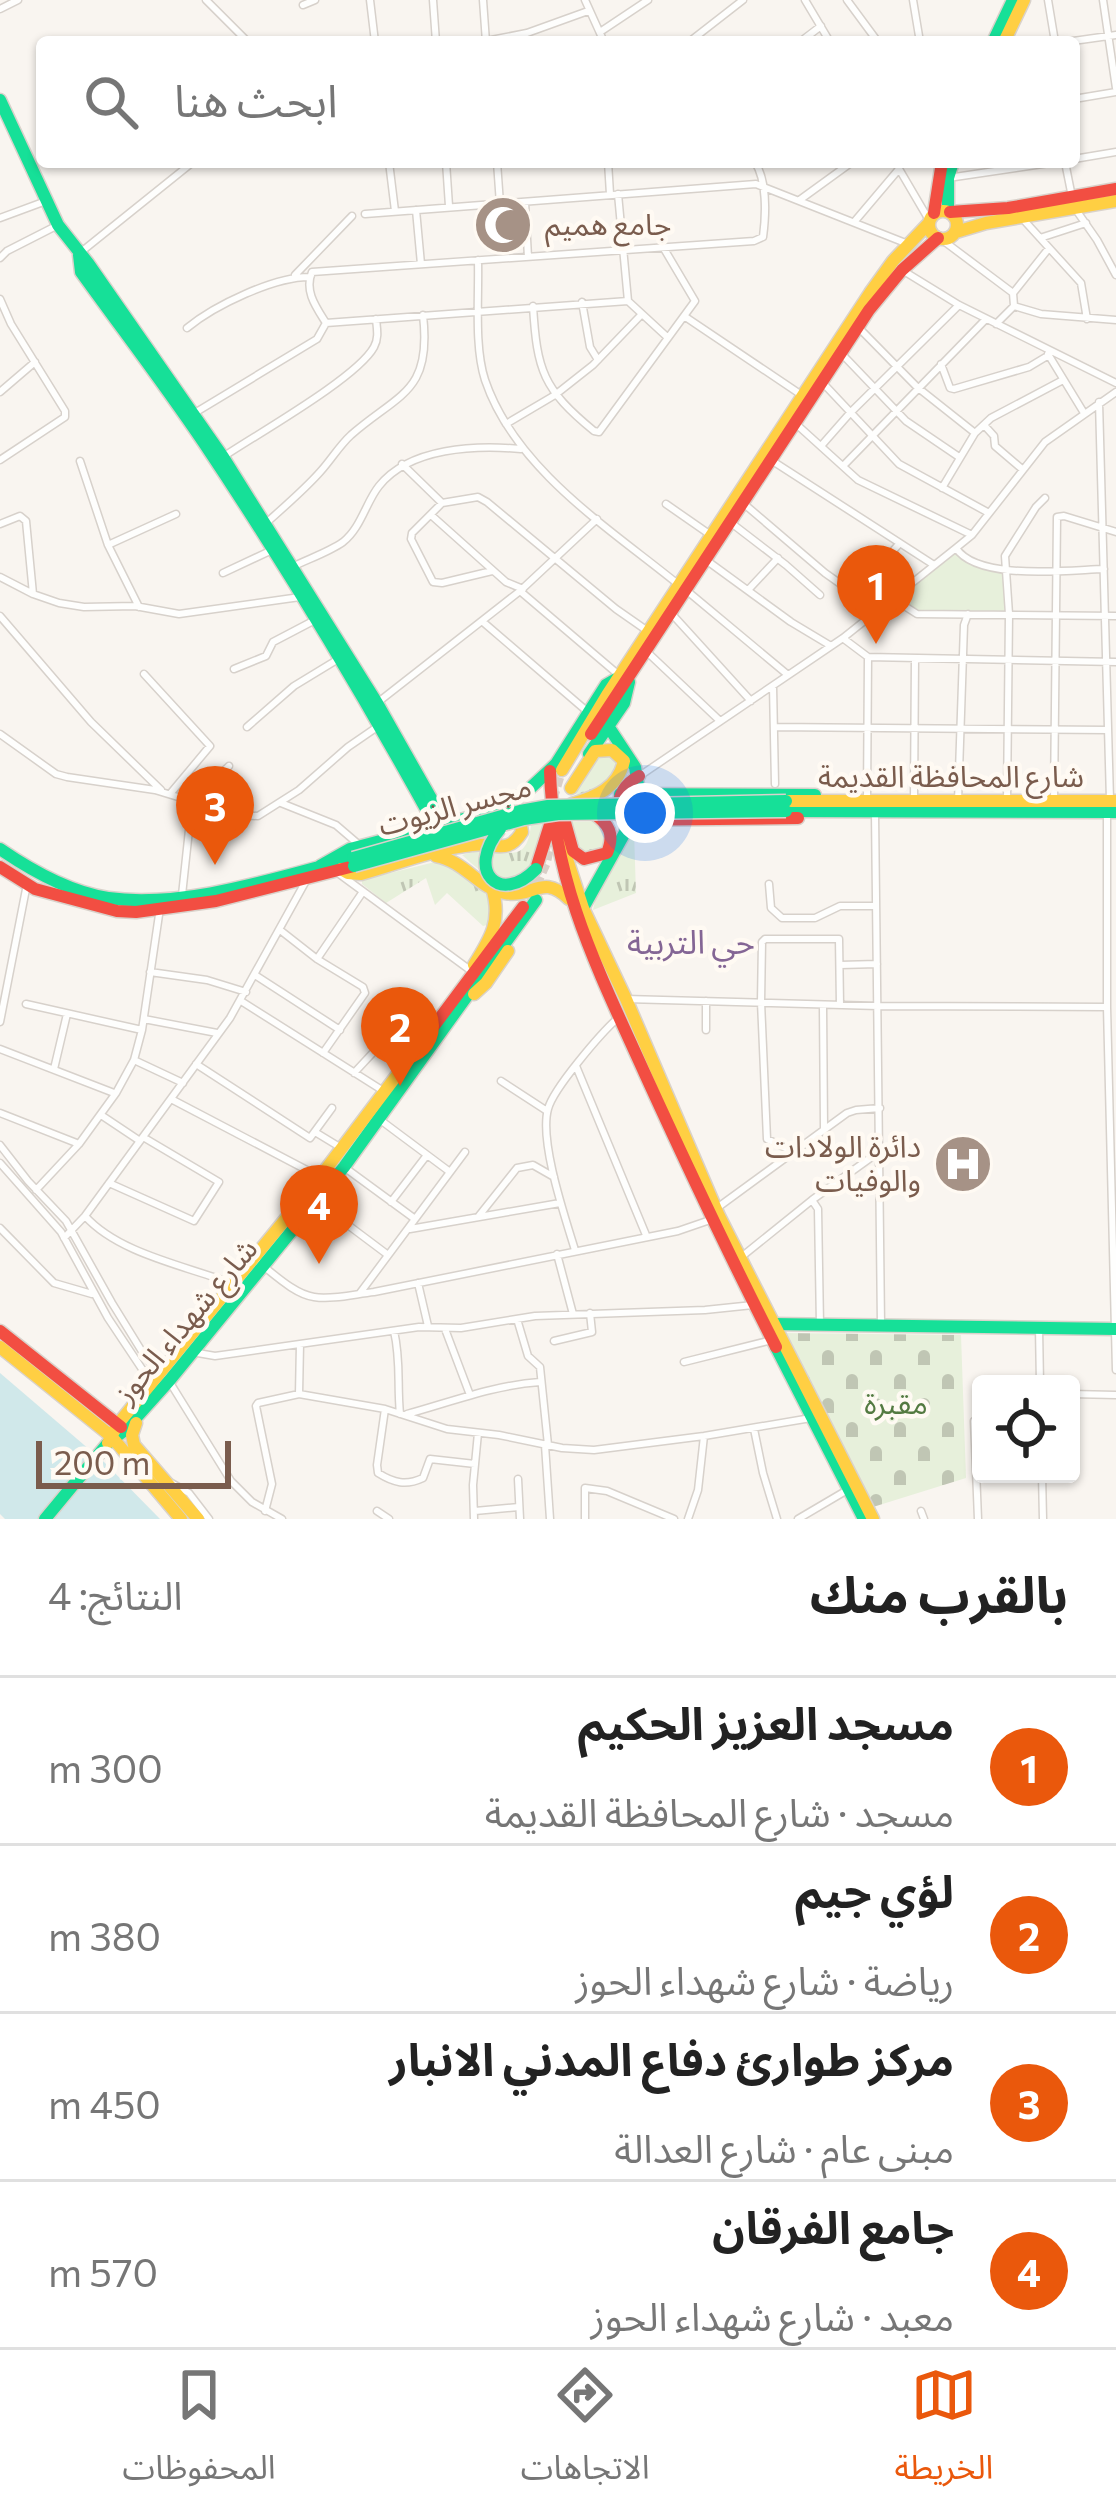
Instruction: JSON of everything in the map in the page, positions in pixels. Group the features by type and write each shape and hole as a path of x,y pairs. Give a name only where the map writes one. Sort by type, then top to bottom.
{"main road":[{"path":"995,36 1013,0"},
{"path":"1007,36 1024,0"},
{"path":"0,100 58,225 223,457 425,796"},
{"path":"938,216 942,168"},
{"path":"952,168 932,235 940,239 1116,189"},
{"path":"868,1519 621,1015 561,867 562,776 803,396 908,244 938,216 1116,201"},
{"path":"938,216 957,223 956,232"},
{"path":"683,587 706,560 858,327 902,270 940,239"},
{"path":"79,255 81,272 217,463 315,620 377,703 441,825"},
{"path":"590,812 609,827 612,841 607,853 596,858 577,856 568,844 562,776 589,713 608,683 622,678 646,651 660,623"},
{"path":"0,867 27,884 117,911 216,901 308,878 500,805 581,765 626,699 622,678"},
{"path":"579,909 632,820 640,794 633,760 608,725"},
{"path":"562,776 600,748 612,750 624,761 617,789 618,813 624,820 803,818 826,812"},
{"path":"508,824 486,845 483,857 486,872 497,882 512,885 526,880 536,869 563,811 639,776"},
{"path":"617,789 640,794 789,793 865,805"},
{"name":"شارع المحافظة القديمة","path":"786,806 826,812 914,801 1054,801 1112,807"},
{"path":"349,862 348,873 361,874 471,845 501,848 516,843 522,832 520,817 512,808 500,805"},
{"name":"شارع المحافظة القديمة","path":"786,806 1112,807"},
{"name":"مجسر الزيوت","path":"349,862 520,811 786,806"},
{"name":"مجسر الزيوت","path":"349,862 557,814 786,806"},
{"path":"0,849 29,870 111,899 182,896 349,862"},
{"path":"419,858 452,857 492,888 512,893 544,884 564,893"},
{"path":"461,999 470,970 497,926 499,911 492,888"},
{"path":"461,999 486,983 546,894 557,889 579,909"},
{"name":"شارع شهداء الحوز","path":"160,1380 192,1352 533,898"},
{"path":"596,951 626,999 753,1304 868,1519"},
{"name":"شارع شهداء الحوز","path":"45,1519 234,1284 259,1263 344,1167 379,1119 391,1089"},
{"path":"772,1324 1115,1329"},
{"path":"0,1330 103,1412 115,1435"},
{"path":"0,1347 115,1435 181,1519"},
{"path":"103,1412 135,1412 133,1440 147,1470 165,1480 198,1519"}],"street":[{"path":"0,9 18,0"},
{"path":"206,0 242,36"},
{"path":"303,5 315,0"},
{"path":"370,0 373,36"},
{"path":"433,0 436,36"},
{"path":"483,0 486,36"},
{"path":"585,0 602,36"},
{"path":"697,36 743,0"},
{"path":"805,0 827,36"},
{"path":"848,0 874,36"},
{"path":"913,0 919,36"},
{"path":"1048,0 1054,36"},
{"path":"1080,98 1116,90 1113,36 1103,0"},
{"path":"600,32 646,1"},
{"path":"512,36 588,11"},
{"path":"808,36 821,26"},
{"path":"1080,40 1113,36"},
{"path":"1080,158 1116,152"},
{"path":"79,255 187,168"},
{"path":"390,168 394,211"},
{"path":"446,168 449,208"},
{"path":"497,168 500,204"},
{"path":"609,168 628,301 667,337"},
{"path":"326,322 311,299 312,272 754,241 763,237 760,168"},
{"path":"800,200 844,168"},
{"path":"854,222 895,168"},
{"path":"899,168 938,216"},
{"path":"949,178 1016,168"},
{"path":"1066,168 1073,202 1116,275"},
{"path":"365,214 762,184 908,244"},
{"path":"0,218 46,201"},
{"path":"525,202 528,257"},
{"path":"416,210 421,264"},
{"path":"292,278 352,216"},
{"path":"1022,217 1082,283 1087,319"},
{"path":"1040,238 1086,223"},
{"path":"0,258 58,225"},
{"path":"940,239 1013,293"},
{"path":"533,306 538,359 555,395 599,432 694,301 663,247"},
{"path":"996,324 1014,306 1013,293 1049,248"},
{"path":"478,260 484,379 521,449 597,520 788,675"},
{"path":"639,776 843,638 934,566 972,535 1046,442 1116,387 958,305 902,270"},
{"path":"188,328 224,304 292,278 309,277"},
{"path":"0,299 65,417 0,460"},
{"path":"326,322 628,301"},
{"path":"582,302 590,347 598,360"},
{"path":"821,446 958,305"},
{"path":"1014,306 1041,314 1116,320"},
{"path":"506,424 555,395 598,360 642,314"},
{"path":"266,524 348,437 403,398 418,375 423,315"},
{"path":"684,316 803,396"},
{"path":"223,457 325,391 364,359 377,339 376,319"},
{"path":"844,465 986,319"},
{"path":"193,414 317,339 326,322"},
{"path":"0,332 11,324"},
{"path":"858,327 917,387 975,433"},
{"path":"940,364 954,389 1029,367 1047,351"},
{"path":"1047,351 1084,413"},
{"path":"841,352 906,422 959,458"},
{"path":"0,392 35,362"},
{"path":"942,488 975,433 1006,410 1063,380"},
{"path":"822,382 899,464 988,513"},
{"path":"1099,402 1111,725 1106,884 1112,944 1107,1007 1112,1033 1116,1370"},
{"path":"795,423 869,486 972,535"},
{"path":"984,425 994,436 995,446 1022,469"},
{"path":"292,567 344,542 379,486 402,464 433,454 488,447 521,449"},
{"path":"771,460 934,566"},
{"path":"80,461 108,545 139,607"},
{"path":"402,464 442,503"},
{"path":"492,571 433,582 412,533 442,503 478,497 556,559 660,623 751,701"},
{"path":"1007,801 1006,552 1045,497"},
{"path":"743,503 877,610"},
{"path":"666,504 712,536"},
{"path":"108,545 176,514"},
{"path":"431,515 622,678"},
{"path":"0,524 20,516 26,520 33,594"},
{"path":"1054,801 1057,517 1116,532"},
{"path":"377,703 483,622 597,520"},
{"path":"730,522 820,595"},
{"path":"854,594 899,544"},
{"path":"956,548 973,563 1006,569 1104,569"},
{"path":"223,573 270,550"},
{"path":"748,589 778,558"},
{"path":"706,560 831,646"},
{"path":"0,577 33,594 84,607 139,607 179,614 302,596"},
{"path":"892,598 917,614 1116,616"},
{"path":"958,802 968,613"},
{"path":"0,616 92,722 167,793"},
{"path":"234,669 266,656 273,642 315,620"},
{"path":"483,622 589,713"},
{"path":"843,638 868,657 1116,662"},
{"path":"646,651 719,720"},
{"path":"247,727 294,686 343,657"},
{"path":"868,657 865,805 876,906 881,1326"},
{"path":"914,801 915,658"},
{"path":"144,674 210,746 167,793"},
{"path":"773,686 775,784"},
{"path":"1111,725 1116,706"},
{"path":"0,734 67,778 167,793 237,815 258,816 380,725"},
{"path":"774,727 1054,730 1111,725"},
{"path":"182,896 192,802 230,766"},
{"path":"281,803 336,825 363,892 470,970"},
{"path":"64,1238 219,1034 308,878"},
{"path":"0,1022 27,884"},
{"path":"769,884 771,908 782,918 815,917 840,906 876,906"},
{"path":"1106,884 1116,884"},
{"path":"316,959 363,892"},
{"path":"36,1190 101,1115 134,1060 160,908"},
{"path":"280,930 363,987 365,993 322,1053"},
{"path":"796,1153 767,1138 760,945 765,939 837,938 841,944 840,1004"},
{"path":"841,965 877,964"},
{"path":"151,972 207,980 246,992"},
{"path":"255,975 340,1030"},
{"path":"626,999 1107,1007"},
{"path":"240,1001 354,1073 391,1089"},
{"path":"706,1001 706,1030"},
{"path":"26,1004 142,1030"},
{"path":"823,1004 824,1128"},
{"path":"54,1069 67,1014"},
{"path":"575,1250 549,1157 548,1106 592,1044 621,1015"},
{"path":"144,1019 219,1034"},
{"path":"354,1073 380,1044"},
{"path":"0,1049 116,1094"},
{"path":"134,1060 183,1083"},
{"path":"196,1064 343,1149"},
{"path":"577,1066 647,1236"},
{"path":"501,1081 548,1111"},
{"path":"171,1099 320,1177"},
{"path":"312,1135 332,1108"},
{"path":"259,1263 314,1298 678,1231 716,1215 824,1128 856,1110 880,1108"},
{"path":"0,1113 79,1144"},
{"path":"101,1115 219,1182 194,1222 109,1183"},
{"path":"379,1119 450,1172"},
{"path":"0,1145 62,1216 160,1380"},
{"path":"739,1259 880,1151"},
{"path":"360,1293 465,1152"},
{"path":"391,1202 427,1155"},
{"path":"0,1163 51,1218 94,1295 231,1480 252,1502 282,1519"},
{"path":"478,1217 517,1168 533,1166 554,1177"},
{"path":"344,1167 415,1219"},
{"path":"316,1201 388,1255"},
{"path":"812,1201 818,1209 820,1325"},
{"path":"407,1230 560,1202"},
{"path":"85,1216 127,1246 234,1284"},
{"path":"0,1228 54,1282 94,1295"},
{"path":"557,1254 573,1314"},
{"path":"418,1282 428,1328"},
{"path":"192,1352 215,1356 517,1319 753,1304"},
{"path":"554,1342 592,1332 590,1313"},
{"path":"517,1319 528,1356 540,1366 550,1519"},
{"path":"1039,1328 1040,1375"},
{"path":"445,1329 470,1395"},
{"path":"394,1331 402,1415"},
{"path":"684,1362 772,1340"},
{"path":"299,1394 300,1344"},
{"path":"402,1415 470,1395 540,1382"},
{"path":"265,1510 272,1484 256,1406 299,1394 385,1409 446,1429 594,1450 811,1418"},
{"path":"1080,1394 1116,1395"},
{"path":"385,1409 376,1465 378,1473 392,1482 411,1484 423,1478 430,1459 475,1464"},
{"path":"754,1429 777,1519"},
{"path":"478,1433 474,1515 519,1507"},
{"path":"688,1519 698,1490 704,1436"},
{"path":"518,1479 520,1519"},
{"path":"165,1480 189,1493 209,1519"},
{"path":"977,1483 978,1519"},
{"path":"1042,1483 1043,1519"},
{"path":"588,1518 585,1488 607,1491 674,1519"},
{"path":"798,1519 849,1489"},
{"path":"377,1511 389,1519"}],"green space":[{"path":"955,552 972,563 1004,569 1009,614 913,612 892,598"},
{"path":"608,752 620,762 616,777 590,795 572,794 590,762"},
{"path":"543,822 538,856 528,878 491,877 462,855 521,850 531,825"},
{"path":"569,822 605,825 609,836 604,846 592,854 576,851"},
{"path":"634,832 636,893 593,910 595,901"},
{"path":"435,862 459,871 488,896 492,924 483,926 447,893 435,905 426,878 386,903 362,884 362,880"},
{"name":"مقبرة","path":"782,1333 961,1335 966,1478 873,1507"}],"water":[{"path":"0,1373 104,1462 160,1519 5,1519 0,1514"}],"tunnel":[{"path":"553,799 562,770"},
{"path":"531,897 553,834"}],"traffic: fast":[{"path":"996,36 1013,0"},
{"path":"0,100 58,225 223,457 377,703 445,823"},
{"path":"948,211 951,168"},
{"path":"79,255 81,272 189,421 295,584 436,827"},
{"path":"320,866 350,849 475,816 524,794 556,764 606,685 618,678"},
{"path":"589,754 624,703 629,682"},
{"path":"608,726 635,767 640,797"},
{"path":"620,794 815,795"},
{"path":"353,858 548,806 786,801"},
{"path":"786,811 1116,812"},
{"path":"354,866 558,814 786,811"},
{"path":"583,908 633,818"},
{"path":"500,829 486,858 491,879 510,884 536,869"},
{"path":"0,849 65,886 108,898 138,900 232,889 353,858"},
{"path":"45,1519 108,1443 169,1381 344,1167 536,900"},
{"path":"772,1324 1116,1329"},
{"path":"776,1347 864,1519"}],"traffic: slow":[{"path":"1007,36 1024,0"},
{"path":"956,232 1116,201"},
{"path":"943,211 953,215 957,225 953,235 943,239 933,235 929,225 933,215 943,211"},
{"path":"562,770 870,293 928,224"},
{"path":"571,788 595,751 612,750 624,761 605,790 572,804"},
{"path":"786,801 1116,801"},
{"path":"341,869 361,874 458,847 506,846 522,832 519,815"},
{"path":"562,825 566,856 583,908 719,1216 873,1519"},
{"path":"436,856 505,893 545,887 569,899"},
{"path":"474,965 493,928 492,888"},
{"path":"474,994 508,951"},
{"path":"108,1443 118,1424 320,1177 416,1050"},
{"path":"0,1347 111,1436 181,1519"},
{"path":"136,1423 134,1445 198,1519"}],"traffic: jam":[{"path":"934,213 941,168"},
{"path":"950,212 1008,208 1116,189"},
{"path":"591,734 869,310 902,270 938,238"},
{"path":"550,771 560,852 596,964 776,1347"},
{"path":"639,776 619,800 617,811 624,820 798,818"},
{"path":"563,815 573,851 584,859 607,853 609,846 609,830 593,813"},
{"path":"536,869 553,815"},
{"path":"0,867 35,889 136,912 216,901 354,866"},
{"path":"416,1050 523,907"},
{"path":"0,1331 121,1427"}],"place":[{"name":"جامع هميم","path":"503,225"},
{"name":"مسجد العزيز الحكيم","path":"876,644"},
{"name":"مركز طوارئ دفاع المدني الانبار","path":"215,865"},
{"name":"لؤي جيم","path":"400,1086"},
{"name":"دائرة الولادات والوفيات","path":"963,1164"},
{"name":"جامع الفرقان","path":"319,1264"}],"district":[{"name":"حي التربية","path":"691,942"}]}
